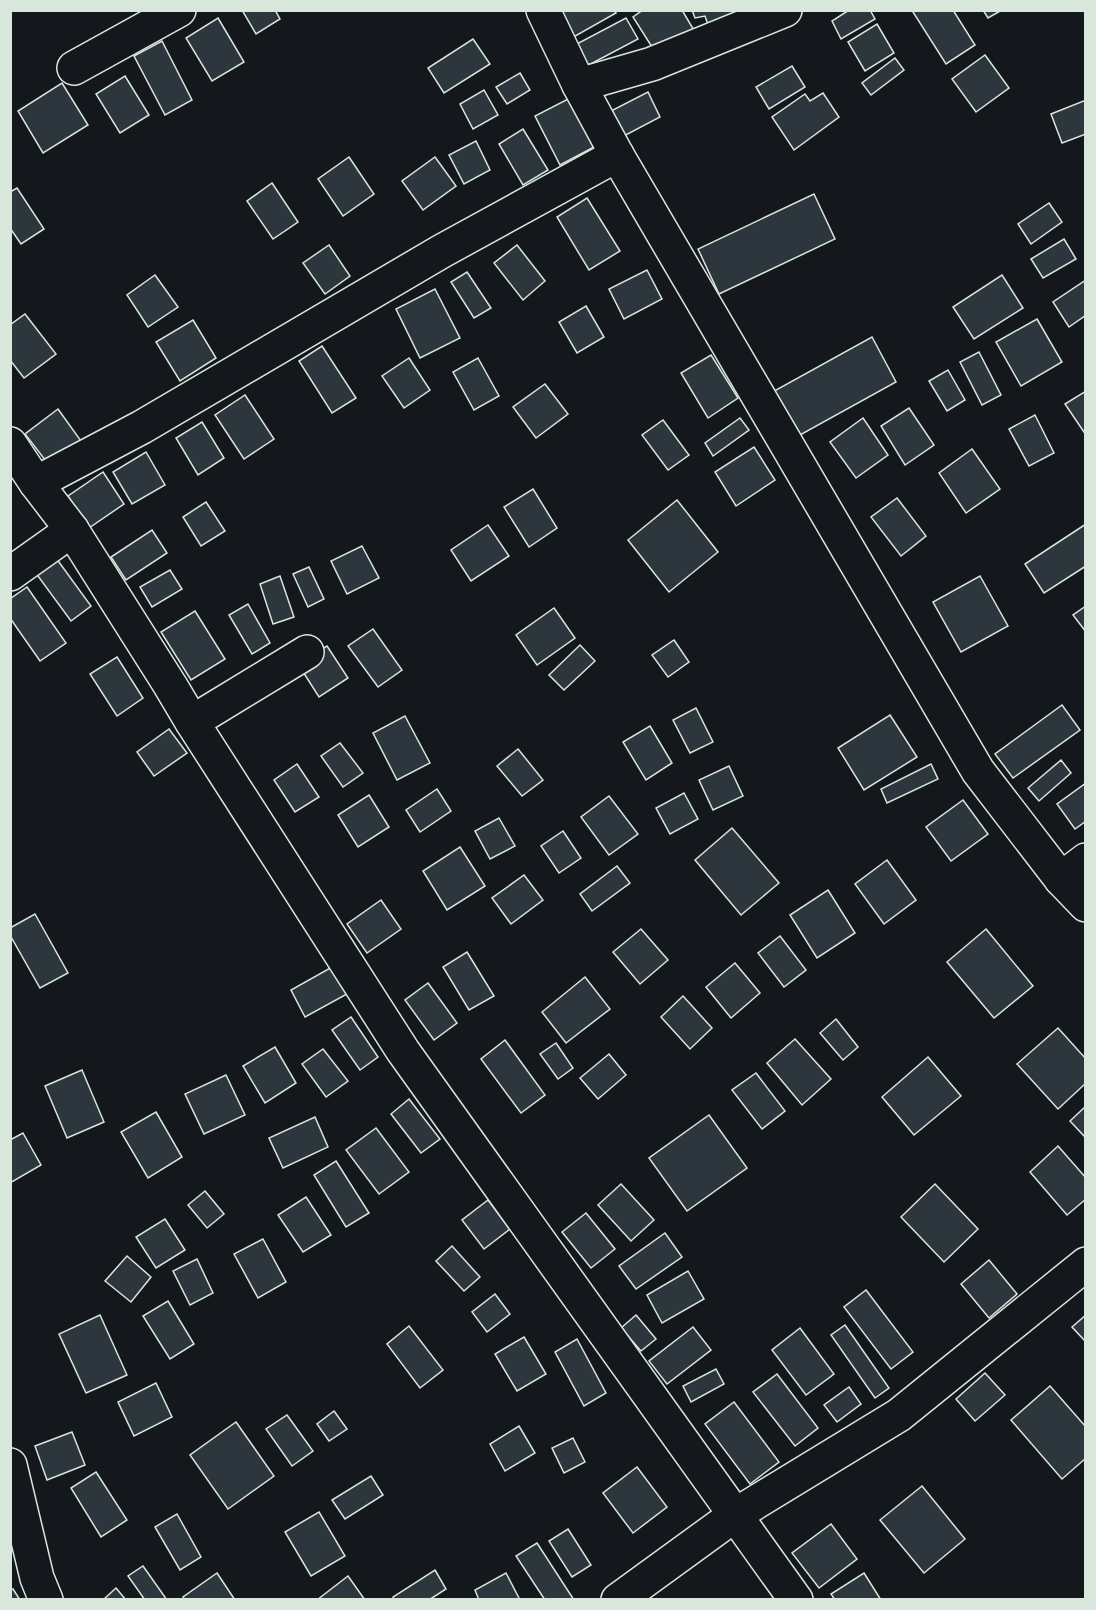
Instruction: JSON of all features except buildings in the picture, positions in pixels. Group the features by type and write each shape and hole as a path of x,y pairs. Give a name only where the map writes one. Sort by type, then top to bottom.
{"street":[{"path":"74,68 179,10"},
{"path":"543,10 579,85 617,155 978,771 1073,869 1086,904"},
{"path":"579,85 652,64 784,10"},
{"path":"36,483 142,427 442,251 617,155"},
{"path":"10,444 72,530 403,1051 796,1599"},
{"path":"10,574 72,530"},
{"path":"192,722 307,652"},
{"path":"618,1599 735,1515 898,1415 1086,1264"},
{"path":"10,1465 37,1578 46,1599"}]}
